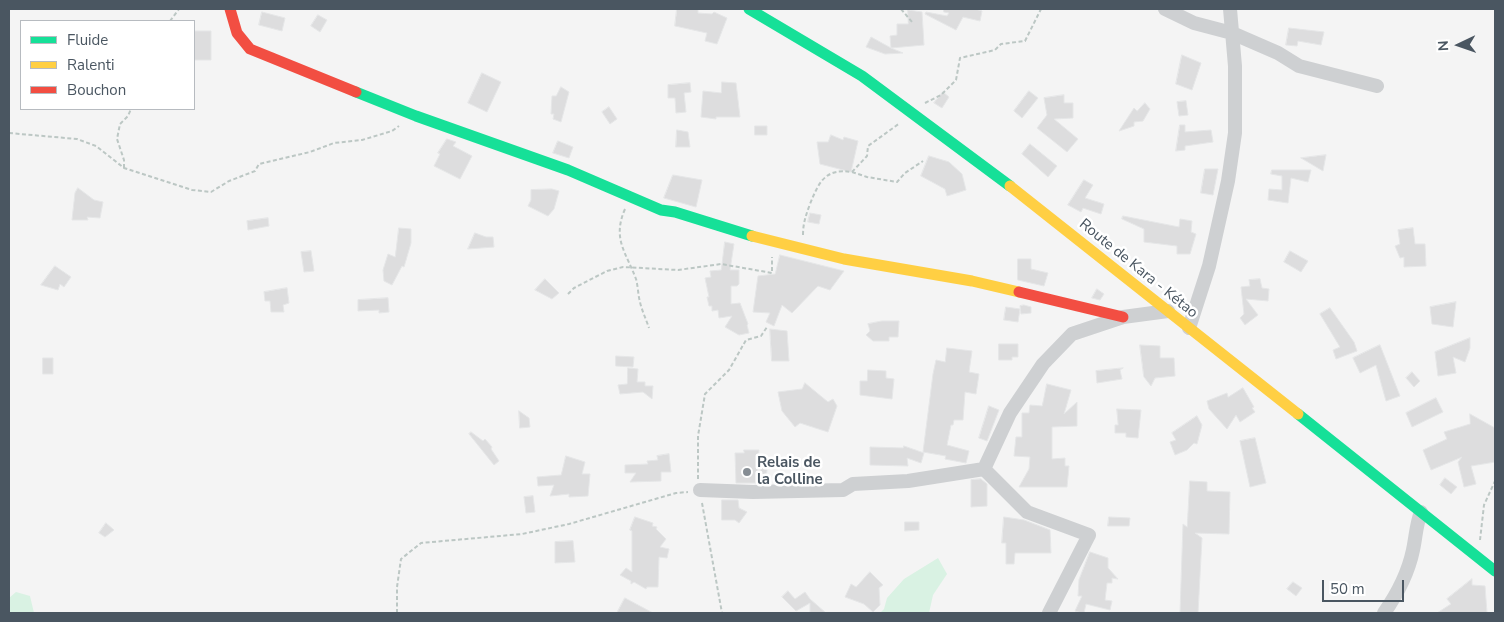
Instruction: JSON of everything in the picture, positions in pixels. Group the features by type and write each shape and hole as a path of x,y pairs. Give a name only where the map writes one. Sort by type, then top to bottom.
{"street":[{"path":"230,9 237,33 250,49 416,116 568,170 661,210 675,212 734,232 796,247 844,258 972,281 1123,317"},
{"name":"Route de Kara - Kétao","path":"749,9 862,76 1030,202 1495,571"},
{"path":"1165,9 1194,23 1232,33 1299,66 1377,86"},
{"path":"1189,328 1209,266 1228,182 1235,133 1235,66 1230,9"},
{"path":"984,469 1010,413 1043,364 1072,334 1123,317 1168,311"},
{"path":"700,490 753,492 843,490 853,484 908,481 984,469"},
{"path":"984,469 1027,512 1089,535 1049,613"},
{"path":"1384,613 1402,586 1414,549 1415,526 1421,512"}],"path":[{"path":"171,20 180,9"},
{"path":"901,9 912,22"},
{"path":"852,172 867,156 868,146 927,101 941,95 956,80 960,58 995,50 1001,44 1024,41 1041,9"},
{"path":"124,168 124,160 117,139 120,124 128,116 131,110"},
{"path":"9,133 77,139 96,146 124,168 192,190 211,192 229,181 255,171 259,164 310,152 334,143 362,140 392,131 416,116"},
{"path":"796,247 803,237 803,222 815,189 822,180 839,170 897,182 905,173 922,162"},
{"path":"630,196 618,224 626,258 636,282 640,303 649,328"},
{"path":"568,294 574,288 607,271 623,267 673,270 721,264 772,273 773,248 780,242"},
{"path":"722,613 700,490 698,436 705,394 729,370 746,340 761,336 767,327"},
{"path":"1478,557 1484,505 1495,481"},
{"path":"397,613 397,587 401,559 421,543 522,534 569,524 676,493 700,490"}],"green space":[{"path":"938,558 947,574 933,595 929,613 880,613 884,609 887,598 904,579"},
{"path":"16,592 30,596 34,613 9,613 9,598"}],"building":[{"path":"677,9 698,9 698,13 712,14 714,12 727,18 717,44 705,41 707,33 675,26"},
{"path":"944,9 975,9 982,11 980,21 963,17 956,30 925,14 926,12 947,16 949,13 944,12"},
{"path":"908,10 922,12 924,45 891,48 890,36 897,35 897,24 908,24"},
{"path":"262,12 285,18 282,31 259,25"},
{"path":"318,15 327,20 320,32 311,26"},
{"path":"1289,28 1324,32 1321,45 1298,41 1297,46 1286,45"},
{"path":"195,31 211,31 211,60 195,60"},
{"path":"871,37 903,53 885,54 866,47"},
{"path":"1182,55 1201,63 1192,90 1176,84"},
{"path":"482,73 501,82 487,112 468,103"},
{"path":"722,82 736,83 740,117 716,117 716,119 701,117 703,91 721,93"},
{"path":"690,83 691,92 684,93 686,112 676,113 675,98 668,98 668,85"},
{"path":"561,87 569,92 561,122 553,119 554,114 551,114 552,96 556,96"},
{"path":"1029,91 1038,98 1022,118 1014,111"},
{"path":"943,92 949,97 942,108 934,103"},
{"path":"1064,95 1064,103 1073,103 1073,118 1054,119 1078,139 1067,152 1037,128 1047,115 1044,98"},
{"path":"1186,101 1188,115 1179,116 1177,102"},
{"path":"1145,103 1150,109 1143,121 1134,122 1134,126 1119,131 1134,108 1137,111"},
{"path":"609,107 617,119 610,124 602,112"},
{"path":"1180,125 1185,125 1185,132 1211,130 1213,142 1185,146 1185,150 1176,151"},
{"path":"755,126 767,126 767,135 755,135"},
{"path":"677,130 688,132 690,147 676,147"},
{"path":"831,135 843,140 844,137 858,141 851,172 820,164 817,142 828,142"},
{"path":"447,139 456,142 453,146 472,156 460,179 434,166 440,154 438,153"},
{"path":"558,141 573,147 569,158 553,153"},
{"path":"1030,144 1057,166 1048,177 1022,154"},
{"path":"1326,155 1323,171 1301,158"},
{"path":"929,156 949,162 962,174 966,190 947,196 945,189 921,176"},
{"path":"1205,169 1218,169 1213,195 1201,193"},
{"path":"1272,170 1311,170 1308,182 1291,178 1288,203 1268,200 1269,189 1282,190 1282,176 1271,174"},
{"path":"673,175 702,180 696,207 664,198"},
{"path":"1084,180 1093,185 1085,198 1104,204 1101,214 1083,208 1081,212 1068,205"},
{"path":"78,188 94,200 103,202 100,218 87,217 88,220 72,220 75,193"},
{"path":"552,189 559,191 554,209 548,216 528,206 531,200 531,190"},
{"path":"810,213 821,215 819,224 808,222"},
{"path":"1123,216 1179,227 1180,219 1192,221 1191,232 1196,234 1190,254 1177,254 1177,246 1144,242 1144,229 1122,219"},
{"path":"268,218 269,226 248,230 247,221"},
{"path":"399,228 411,229 411,243 404,267 402,266 392,285 384,281 383,270 388,254 395,257"},
{"path":"1413,228 1415,244 1425,244 1426,266 1404,267 1404,257 1400,258 1395,246 1400,244 1398,230"},
{"path":"475,233 486,237 493,237 494,247 468,249"},
{"path":"725,242 734,244 730,270 739,270 739,284 731,286 731,304 740,303 748,324 749,333 739,335 725,327 732,316 719,318 718,310 712,311 712,306 709,306 705,278 711,277 710,271 721,270"},
{"path":"311,251 314,271 304,272 301,252"},
{"path":"1290,251 1308,261 1301,272 1284,262"},
{"path":"780,255 844,271 830,290 818,286 792,313 782,305 774,326 766,322 770,313 753,312 758,276 775,274"},
{"path":"1018,259 1031,259 1031,269 1048,273 1044,286 1018,280"},
{"path":"55,266 71,277 64,287 60,284 58,290 41,285"},
{"path":"545,279 559,293 552,299 535,290"},
{"path":"1260,279 1262,288 1269,289 1268,301 1246,299 1258,315 1245,325 1240,318 1244,314 1241,287 1250,286 1249,280"},
{"path":"287,288 289,303 283,305 284,312 271,312 270,301 265,301 264,292"},
{"path":"1097,289 1104,294 1100,300 1092,298"},
{"path":"388,298 389,312 379,313 379,310 358,311 358,300"},
{"path":"1456,302 1453,327 1432,324 1430,307"},
{"path":"1020,306 1031,307 1031,313 1021,314"},
{"path":"1006,307 1020,309 1018,322 1004,320"},
{"path":"1330,308 1354,342 1357,351 1336,359 1333,350 1340,347 1320,314"},
{"path":"882,321 899,321 898,337 889,337 889,341 873,341 866,335 870,331 868,324"},
{"path":"770,329 787,331 789,361 772,361"},
{"path":"1470,338 1470,348 1465,362 1453,357 1456,373 1438,376 1435,352"},
{"path":"999,344 1018,344 1018,357 1012,357 1012,360 999,360"},
{"path":"1140,345 1160,346 1160,358 1174,358 1175,376 1155,378 1151,386 1144,377"},
{"path":"1380,345 1400,396 1386,401 1376,365 1360,373 1353,358"},
{"path":"947,348 972,351 969,372 979,374 976,394 965,392 963,420 954,420 953,425 951,425 947,445 969,451 966,463 945,459 946,456 923,452 936,360 945,362"},
{"path":"616,356 634,357 633,367 616,366"},
{"path":"43,358 53,358 53,374 43,374"},
{"path":"628,368 638,369 637,382 645,382 645,386 653,386 652,399 643,392 620,394 618,385 627,384"},
{"path":"1123,368 1120,370 1122,379 1097,383 1096,371"},
{"path":"868,370 886,371 886,378 894,379 892,399 860,395 860,381 867,381"},
{"path":"1412,372 1420,381 1414,387 1406,378"},
{"path":"805,383 828,402 833,399 837,406 828,432 800,423 795,427 782,411 778,392 802,389"},
{"path":"1047,384 1071,390 1064,414 1077,402 1077,426 1052,427 1052,459 1065,458 1065,466 1069,466 1067,487 1019,487 1029,469 1030,457 1014,456 1016,437 1022,437 1022,413 1029,413 1030,405 1042,406"},
{"path":"1243,388 1255,412 1240,422 1236,415 1227,429 1209,409 1207,401 1227,393 1228,397"},
{"path":"1436,398 1443,412 1412,427 1406,413"},
{"path":"989,406 999,410 987,441 979,438"},
{"path":"1117,409 1141,410 1138,438 1126,437 1126,433 1115,433 1115,425 1118,425"},
{"path":"519,411 529,418 530,427 520,428"},
{"path":"1470,414 1495,428 1495,462 1471,466 1476,484 1464,487 1458,462 1462,457 1431,470 1423,450 1447,439 1444,432 1470,424"},
{"path":"1197,416 1202,425 1197,444 1194,443 1187,450 1175,455 1170,442 1176,440 1172,433"},
{"path":"471,432 483,441 485,439 492,447 491,449 499,461 494,465 469,434"},
{"path":"1255,438 1266,483 1250,487 1240,441"},
{"path":"904,446 924,453 921,463 907,458 908,466 870,465 870,447 903,448"},
{"path":"744,450 759,450 758,463 768,464 765,483 736,483 735,453 744,453"},
{"path":"669,454 671,472 661,472 661,481 630,482 636,473 625,473 625,465 648,464 647,461 658,460 657,456"},
{"path":"566,456 585,462 582,474 590,474 588,496 569,497 569,494 550,496 554,485 538,486 537,477 561,475"},
{"path":"1445,478 1457,487 1451,494 1440,485"},
{"path":"981,479 987,484 987,506 971,507 971,480"},
{"path":"1190,481 1207,482 1207,491 1230,492 1229,534 1195,533 1202,538 1198,613 1180,613 1183,524 1187,527"},
{"path":"533,496 535,512 526,513 524,497"},
{"path":"722,500 738,500 739,508 747,512 739,523 735,520 722,520"},
{"path":"635,517 653,523 652,526 657,527 656,529 666,539 660,547 669,549 667,558 659,557 658,587 647,587 646,589 634,582 631,584 631,581 620,575 626,568 632,572 632,531 630,530"},
{"path":"1004,517 1024,520 1050,530 1051,553 1015,553 1014,564 1006,564 1006,543 1002,543"},
{"path":"1109,517 1130,518 1129,526 1108,526"},
{"path":"905,522 919,522 919,530 905,531"},
{"path":"106,523 114,530 105,537 99,533"},
{"path":"573,541 575,562 555,563 555,542"},
{"path":"1090,552 1108,558 1108,568 1118,579 1112,578 1112,583 1107,583 1105,600 1112,601 1110,610 1086,604 1084,613 1082,613 1075,611 1082,596 1078,596 1079,580"},
{"path":"870,572 883,585 879,588 880,605 873,612 864,604 845,597 851,584 856,587"},
{"path":"1472,579 1472,585 1485,586 1487,613 1437,613 1451,604 1447,599"},
{"path":"1293,582 1302,588 1296,596 1287,589"},
{"path":"788,591 795,599 805,592 826,613 810,613 810,603 796,611 782,597"},
{"path":"625,598 653,613 617,613"}],"traffic: fast":[{"path":"749,9 862,76 1010,186"},
{"path":"356,92 416,116 568,170 661,210 675,212 752,236"},
{"path":"1298,414 1495,571"}],"traffic: slow":[{"path":"1010,186 1298,414"},
{"path":"752,236 844,259 972,281 1019,292"}],"traffic: jam":[{"path":"230,9 237,33 250,49 356,92"},
{"path":"1019,292 1123,317"}],"place":[{"name":"Relais de la Colline","path":"747,472"}]}
